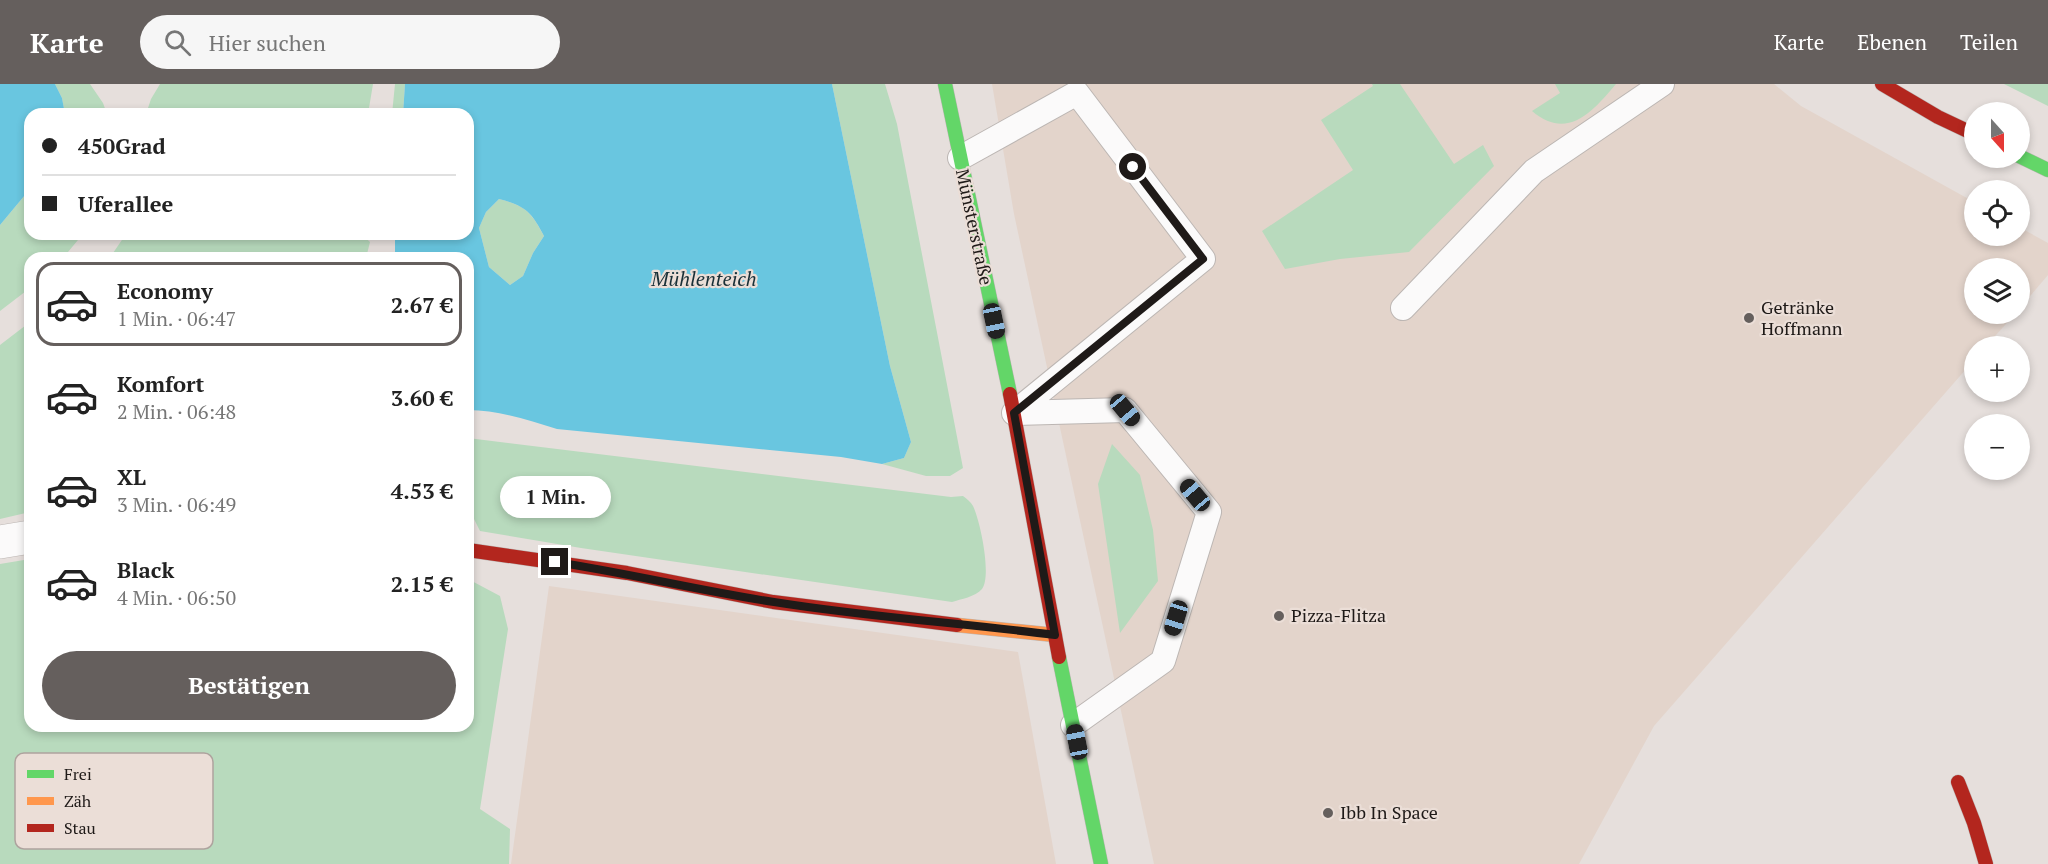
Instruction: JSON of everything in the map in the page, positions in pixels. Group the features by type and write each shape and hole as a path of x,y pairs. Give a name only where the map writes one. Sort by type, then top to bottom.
{"main road":[{"name":"Münsterstraße","path":"945,84 1014,413 1101,864"},
{"path":"1882,84 1938,117 1964,129"},
{"path":"2030,161 2048,170"},
{"path":"474,551 627,573 773,602 915,621 1055,635"},
{"path":"1958,782 1974,823 1986,864"}],"street":[{"path":"0,542 24,538"}],"lane":[{"path":"1403,308 1534,171 1662,84"},
{"path":"960,158 1077,93 1203,259 1014,413"},
{"path":"1014,413 1125,410 1209,512 1163,661 1073,725"}],"shaded area":[{"path":"992,84 1774,84 1801,106 1964,196 1964,246 2030,246 2030,233 2048,243 2048,275 2030,296 2030,258 1964,258 1964,324 2006,324 1995,336 1964,336 1964,371 1654,726 1579,864 1154,864 1014,214"},
{"path":"549,586 1018,652 1056,864 511,864"}],"green space":[{"path":"55,84 90,84 105,108 64,108"},
{"path":"160,84 373,84 369,108 148,108"},
{"path":"395,84 405,84 403,108 393,108"},
{"path":"832,84 885,84 897,124 963,468 950,476 926,476 882,464 904,458 911,442 890,366"},
{"path":"1372,84 1400,84 1454,164 1483,145 1494,166 1409,252 1340,259 1285,269 1262,231 1353,170 1321,120 1373,86"},
{"path":"1555,84 1616,84 1599,104 1579,119 1557,124 1545,120 1532,111 1560,93"},
{"path":"2004,84 2048,84 2048,106"},
{"path":"24,196 24,240 78,240 68,252 24,252 24,293 0,311 0,225"},
{"path":"499,199 516,204 527,211 544,236 533,253 523,276 510,285 489,267 479,228 486,212"},
{"path":"122,240 368,240 370,242 368,252 114,252"},
{"path":"24,327 24,513 0,519 0,345"},
{"path":"474,439 951,497 963,496 972,505 979,523 986,573 982,589 976,594 952,602 480,531 474,519"},
{"path":"1112,444 1140,475 1153,530 1158,581 1120,633 1098,484"},
{"path":"24,560 24,732 474,732 474,582 500,596 508,629 480,809 510,829 509,864 0,864 0,564"}],"water":[{"path":"0,84 55,84 64,108 24,108 24,196 0,225"},
{"name":"Mühlenteich","path":"405,84 832,84 890,366 911,442 904,458 882,464 841,457 557,429 524,419 474,410 474,252 395,252 395,240 474,240 474,108 403,108","holes":["499,199 522,208 532,216 544,236 533,253 523,276 510,285 489,267 479,228 486,212"]}],"traffic: fast":[{"path":"945,84 1010,394"},
{"path":"2030,161 2048,170"},
{"path":"1059,657 1101,864"}],"traffic: slow":[{"path":"957,625 1055,635"}],"traffic: jam":[{"path":"1882,84 1938,117 1964,129"},
{"path":"1010,394 1059,657"},
{"path":"474,551 627,573 773,602 957,625"},
{"path":"1958,782 1974,823 1986,864"}],"place":[{"name":"Getränke Hoffmann","path":"1749,318"},
{"name":"Pizza-Flitza","path":"1279,616"},
{"name":"Ibb In Space","path":"1328,813"}],"route":[{"path":"555,562 627,573 773,602 915,621 1055,635 1014,413 1203,259 1133,167"}]}
